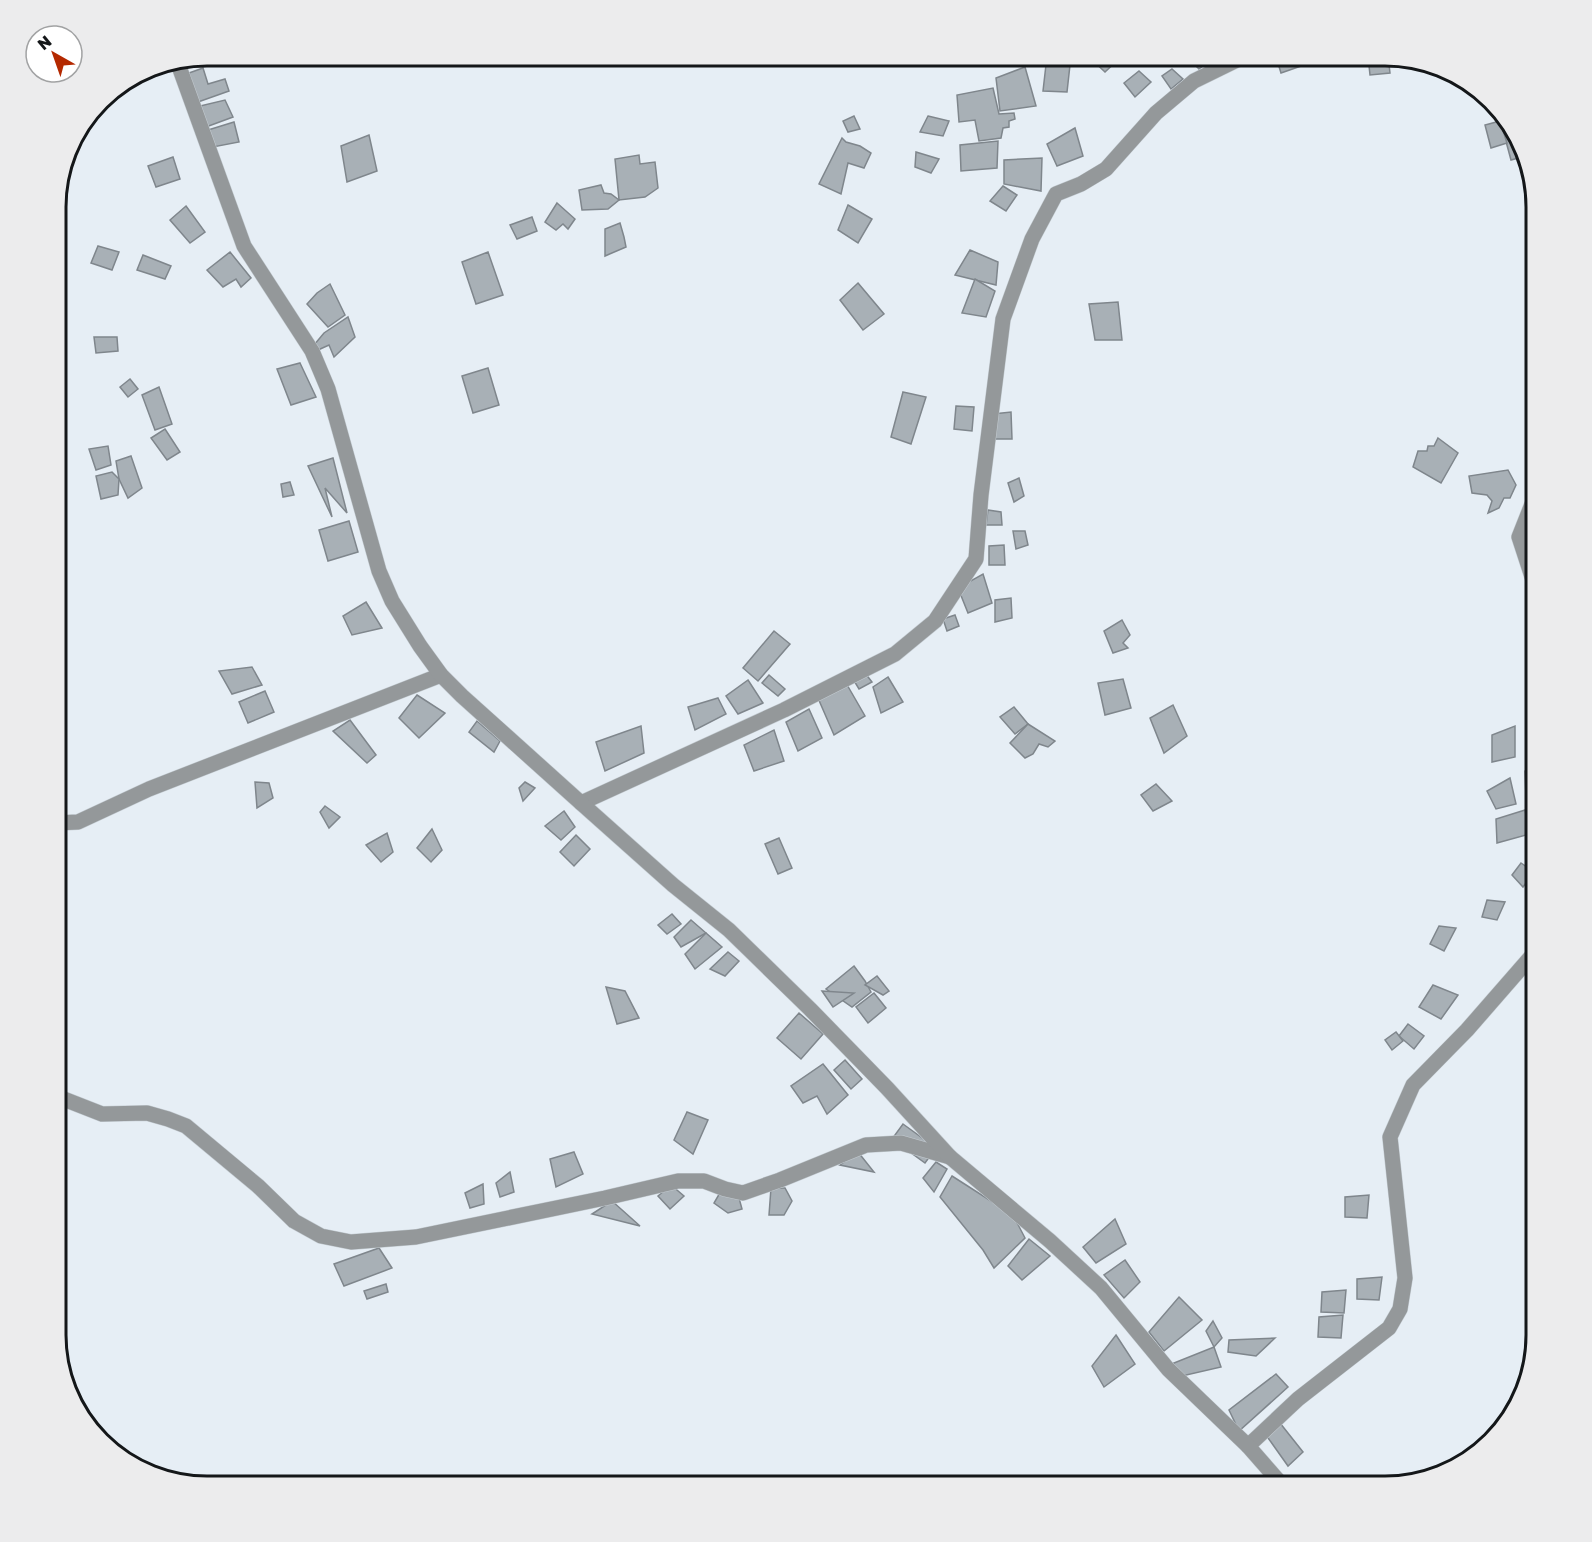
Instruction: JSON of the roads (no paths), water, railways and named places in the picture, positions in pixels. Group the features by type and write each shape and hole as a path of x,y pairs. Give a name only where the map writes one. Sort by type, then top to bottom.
{"street":[{"path":"581,803 784,710 895,654 935,621 975,559 1003,319 1032,239 1056,194 1081,184 1106,169 1156,113 1194,81 1225,66"},
{"path":"180,69 244,246 312,351 320,370 334,410 379,571 392,601 441,675 673,885 729,930 810,1009 950,1157 1050,1241 1101,1288 1168,1369 1248,1446 1274,1476"},
{"path":"1526,518 1518,537 1526,560"},
{"path":"66,823 78,822 160,785 441,675"},
{"path":"1248,1446 1298,1399 1389,1328 1400,1309 1405,1278 1390,1137 1413,1085 1467,1030 1526,962"},
{"path":"66,1100 102,1114 147,1113 186,1126 258,1186 294,1221 321,1236 351,1242 416,1237 678,1181 704,1181 743,1193 866,1145 901,1143 950,1157"}]}
